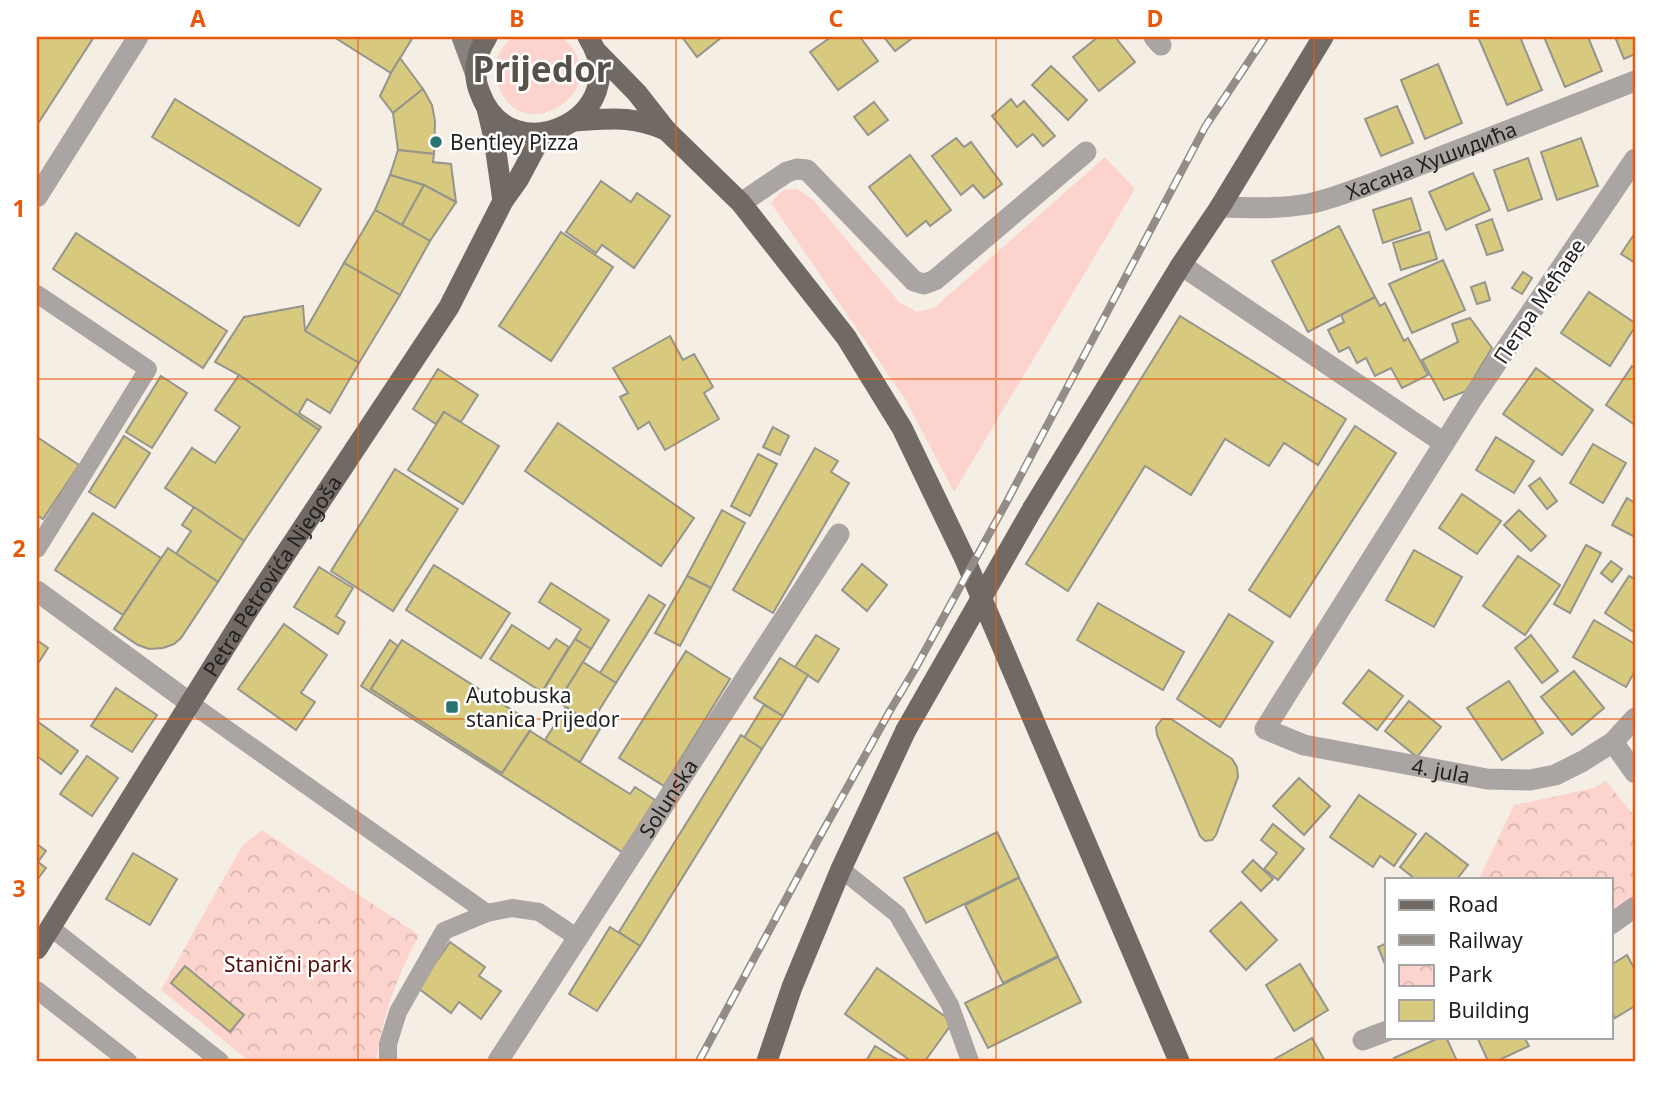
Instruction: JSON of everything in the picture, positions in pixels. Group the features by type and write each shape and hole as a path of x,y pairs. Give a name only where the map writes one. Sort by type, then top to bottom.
{"main road":[{"path":"486,37 477,58 475,72 494,138 503,201"},
{"path":"767,1061 792,987 841,869 905,730 1032,508 1323,37"},
{"path":"487,108 496,118 515,129 534,133 563,128 575,121 589,106 598,83 598,65 592,43"},
{"path":"592,43 666,130 741,202 846,337 902,428 964,557 1179,1061"},
{"path":"575,121 629,118 666,130"},
{"name":"Petra Petrovića Njegoša","path":"37,949 247,612 449,307 503,201 518,180 543,133"}],"street":[{"path":"37,198 138,37"},
{"path":"462,37 475,72"},
{"name":"Хасана Хушидића","path":"1220,207 1271,208 1331,197 1371,184 1635,81"},
{"path":"741,202 787,172 807,170 914,281 925,284 935,280 1086,152"},
{"name":"Петра Мећаве","path":"1265,729 1472,399 1635,159"},
{"path":"1181,265 1444,443"},
{"name":"Solunska","path":"498,1061 839,534"},
{"path":"37,591 190,703"},
{"name":"4. jula","path":"1265,729 1304,745 1487,779 1530,780 1555,775 1583,761 1613,742 1635,718"},
{"path":"1613,742 1635,773"},
{"path":"1612,923 1635,907"},
{"path":"1363,1040 1385,1032"}],"lane":[{"path":"37,294 148,369 37,549"},
{"path":"190,703 487,913"},
{"path":"841,869 897,914 950,1005 970,1061"},
{"path":"388,1061 388,1044 398,1012 444,931 487,913 512,908 540,912 578,938"},
{"path":"51,927 220,1061"},
{"path":"37,990 128,1061"}],"green space":[{"path":"513,37 562,37 578,57 580,77 573,94 559,106 542,113 524,112 508,102 497,80 496,62 504,46"},
{"path":"1105,157 1135,189 954,492 905,399 771,203 783,190 797,189 813,200 899,302 916,312 934,308"},
{"path":"1606,781 1635,817 1635,898 1612,914 1612,878 1479,878 1514,805 1594,788"},
{"name":"Stanični park","path":"262,830 419,935 392,996 376,1061 249,1061 161,990 242,846"}],"building":[{"path":"37,37 94,37 37,125"},
{"path":"334,37 413,37 391,73"},
{"path":"682,37 722,37 697,57"},
{"path":"831,37 860,37 878,61 838,90 810,52"},
{"path":"884,37 914,37 895,51"},
{"path":"1098,37 1115,37 1135,62 1099,91 1073,57"},
{"path":"1478,37 1520,37 1542,90 1507,105"},
{"path":"1544,37 1588,37 1602,71 1565,87"},
{"path":"1615,37 1635,37 1635,54 1624,59"},
{"path":"400,58 423,89 393,113 380,96"},
{"path":"1438,64 1462,123 1425,139 1401,80"},
{"path":"1051,66 1087,100 1068,120 1032,85"},
{"path":"423,89 432,105 435,121 434,154 398,150 393,113"},
{"path":"175,99 321,189 299,226 152,137"},
{"path":"1011,99 1017,107 1024,101 1055,136 1043,146 1033,134 1017,147 992,116"},
{"path":"874,102 888,120 868,135 854,117"},
{"path":"1397,106 1413,143 1381,156 1365,119"},
{"path":"956,138 964,147 971,142 1002,184 984,198 973,185 961,195 932,156"},
{"path":"1581,138 1598,186 1557,200 1541,152"},
{"path":"398,150 434,154 433,162 451,164 456,202 424,185 390,175"},
{"path":"910,155 951,210 930,226 926,221 907,236 869,187"},
{"path":"1528,158 1542,199 1508,211 1494,170"},
{"path":"1473,173 1490,210 1446,230 1429,192"},
{"path":"390,175 424,185 402,225 375,210"},
{"path":"601,181 631,202 637,193 670,216 634,268 602,245 596,253 566,232"},
{"path":"424,185 456,202 430,241 402,225"},
{"path":"1411,198 1421,230 1383,243 1373,210"},
{"path":"375,210 430,241 400,295 344,263"},
{"path":"1492,219 1503,250 1487,255 1476,225"},
{"path":"1339,226 1375,297 1308,332 1272,261"},
{"path":"561,232 613,267 551,361 499,326"},
{"path":"1429,232 1437,259 1401,270 1393,243"},
{"path":"76,233 227,331 203,368 53,269"},
{"path":"1635,233 1635,263 1621,254"},
{"path":"1443,260 1465,310 1412,333 1389,284"},
{"path":"344,263 400,295 359,363 305,331"},
{"path":"1523,272 1532,278 1522,294 1512,288"},
{"path":"1485,282 1490,300 1477,304 1471,287"},
{"path":"1589,292 1635,323 1610,366 1561,333"},
{"path":"1375,297 1380,306 1385,303 1404,341 1408,338 1428,375 1402,388 1391,368 1375,376 1366,358 1357,363 1349,347 1339,352 1328,330 1344,322 1341,315"},
{"path":"303,306 305,331 359,363 330,413 307,399 299,413 321,427 319,430 239,375 215,362 244,317"},
{"path":"1180,316 1346,419 1318,465 1284,443 1269,466 1225,439 1191,495 1145,466 1068,591 1026,564"},
{"path":"1470,318 1492,348 1466,391 1444,400 1422,360 1458,342 1452,324"},
{"path":"670,336 683,360 694,354 713,387 704,393 719,419 665,450 649,422 638,429 620,397 628,393 613,368"},
{"path":"1632,366 1635,368 1635,425 1606,405"},
{"path":"1536,368 1593,410 1562,455 1503,414"},
{"path":"438,369 478,395 461,422 444,412 436,424 413,409"},
{"path":"239,375 319,430 244,541 165,488 192,448 215,463 240,427 215,410"},
{"path":"161,376 187,393 152,448 126,432"},
{"path":"444,412 499,446 463,504 408,470"},
{"path":"558,423 694,518 661,566 525,471"},
{"path":"1355,426 1396,453 1290,617 1249,590"},
{"path":"773,427 789,436 780,455 763,447"},
{"path":"124,436 150,453 115,508 89,492"},
{"path":"37,437 79,465 43,519 37,515"},
{"path":"1496,437 1534,461 1514,493 1476,470"},
{"path":"1593,444 1626,463 1603,503 1570,483"},
{"path":"815,448 838,461 831,472 849,483 773,613 733,590"},
{"path":"758,454 777,464 750,516 731,506"},
{"path":"395,469 458,509 393,611 331,571"},
{"path":"1540,478 1557,501 1547,509 1529,486"},
{"path":"1462,494 1501,521 1477,554 1439,528"},
{"path":"1627,498 1635,503 1635,537 1612,525"},
{"path":"194,507 244,541 218,582 176,554 191,531 182,525"},
{"path":"722,510 745,523 711,588 687,576"},
{"path":"1519,510 1546,536 1531,551 1504,525"},
{"path":"93,513 161,558 123,615 55,570"},
{"path":"1586,545 1601,553 1570,613 1554,604"},
{"path":"168,548 218,582 181,638 163,648 149,649 114,629"},
{"path":"1414,550 1462,577 1434,627 1386,600"},
{"path":"1518,556 1560,585 1525,635 1483,606"},
{"path":"1611,561 1622,569 1612,582 1601,573"},
{"path":"862,564 887,585 867,611 842,590"},
{"path":"434,565 510,613 481,658 406,610"},
{"path":"319,567 353,588 336,616 345,622 338,634 294,607"},
{"path":"687,576 711,588 680,646 655,633"},
{"path":"1629,576 1635,579 1635,633 1605,613"},
{"path":"551,583 609,620 591,649 575,639 581,629 539,602"},
{"path":"649,595 665,605 616,683 600,673"},
{"path":"1098,603 1184,652 1163,690 1077,640"},
{"path":"1229,614 1273,642 1220,727 1177,699"},
{"path":"1594,620 1635,644 1635,671 1626,687 1573,657"},
{"path":"284,624 327,655 301,693 315,702 296,730 238,689"},
{"path":"512,625 549,649 556,639 569,647 542,692 490,659"},
{"path":"816,635 839,649 818,682 795,667"},
{"path":"1531,635 1558,671 1542,683 1515,648"},
{"path":"575,639 591,649 558,702 542,692"},
{"path":"37,640 48,648 37,665"},
{"path":"390,640 398,646 371,689 502,773 530,731 630,794 635,787 655,800 622,852 361,686"},
{"name":"Autobuska stanica Prijedor","path":"402,640 534,724 502,773 371,689"},
{"path":"686,651 730,679 664,786 619,758"},
{"path":"780,658 808,675 783,716 754,698"},
{"path":"583,662 616,683 591,723 558,702"},
{"path":"1369,670 1403,696 1377,730 1343,703"},
{"path":"1574,671 1604,708 1572,735 1541,697"},
{"path":"1509,681 1543,733 1502,760 1467,708"},
{"path":"116,688 157,715 132,752 91,726"},
{"path":"1409,701 1441,727 1417,757 1385,731"},
{"path":"764,705 783,716 762,749 744,738"},
{"path":"566,707 600,729 580,762 545,740"},
{"path":"1162,719 1171,719 1232,759 1237,767 1238,777 1212,840 1205,841 1200,836 1157,735 1156,727"},
{"path":"37,721 78,751 61,774 37,756"},
{"path":"741,735 762,749 640,946 619,932"},
{"path":"87,756 118,778 92,816 60,794"},
{"path":"1299,778 1330,806 1304,835 1273,806"},
{"path":"1359,795 1416,834 1394,866 1380,856 1373,867 1330,837"},
{"path":"1273,824 1304,849 1278,880 1264,869 1277,853 1261,840"},
{"path":"997,832 1019,877 926,923 904,878"},
{"path":"1426,833 1468,865 1458,878 1414,878 1400,867"},
{"path":"37,844 46,851 38,862 46,868 37,880"},
{"path":"133,853 177,879 150,925 106,899"},
{"path":"1253,860 1273,879 1261,891 1242,872"},
{"path":"1019,878 1058,956 1003,983 965,905"},
{"path":"1241,902 1277,940 1246,970 1210,931"},
{"path":"610,927 640,946 597,1011 569,994"},
{"path":"450,942 485,967 479,976 501,991 481,1019 459,1002 451,1013 418,988"},
{"path":"1385,944 1385,964 1378,947"},
{"path":"1627,955 1635,970 1635,1006 1615,1018 1612,1013 1612,964"},
{"path":"1058,957 1081,1002 988,1048 965,1003"},
{"path":"1300,964 1328,1010 1294,1031 1266,985"},
{"path":"185,966 244,1015 230,1032 171,983"},
{"path":"877,968 953,1022 925,1061 911,1061 845,1014"},
{"path":"1312,1038 1325,1061 1271,1061"},
{"path":"1439,1038 1446,1038 1457,1061 1396,1061 1394,1058"},
{"path":"1477,1038 1525,1038 1529,1046 1497,1061 1488,1061"},
{"path":"875,1046 900,1061 866,1061"}],"railway":[{"path":"699,1061 814,847 1005,505 1205,127 1265,37"}],"place":[{"name":"Bentley Pizza","path":"436,142"},
{"name":"Autobuska stanica Prijedor","path":"452,707"}],"district":[{"name":"Prijedor","path":"542,68"}]}
